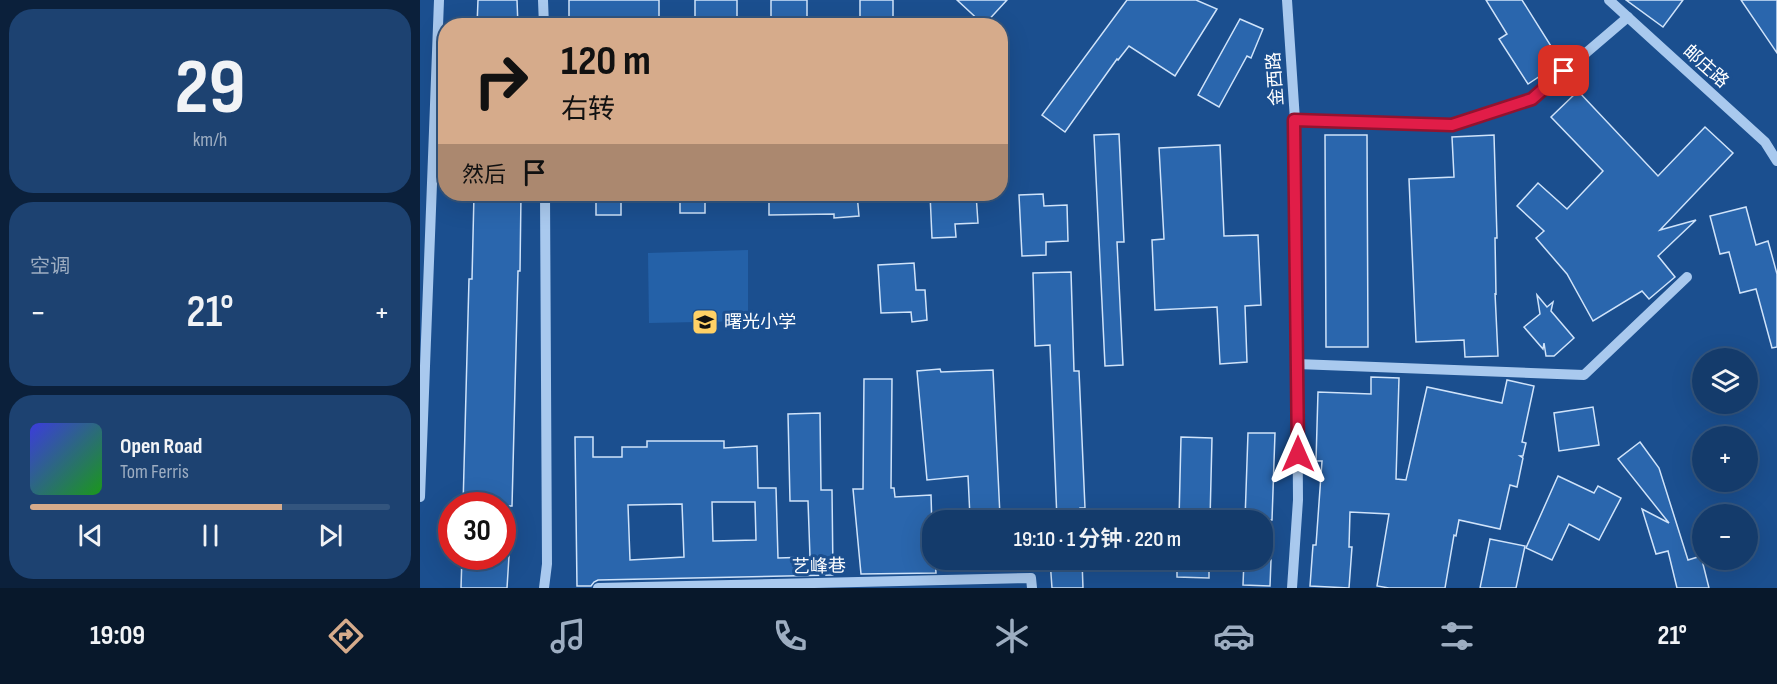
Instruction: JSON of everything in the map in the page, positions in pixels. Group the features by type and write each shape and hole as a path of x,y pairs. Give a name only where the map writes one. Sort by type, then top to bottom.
{"street":[{"path":"420,496 438,0"},
{"path":"543,0 543,18"},
{"name":"金西路","path":"1287,0 1294,120 1297,364 1298,500 1292,588"},
{"name":"邮庄路","path":"1610,0 1765,142 1777,161"},
{"path":"1294,120 1452,125 1532,99 1628,17"},
{"path":"544,201 547,564 544,588"},
{"path":"1297,364 1584,375 1687,277"},
{"name":"艺峰巷","path":"598,588 1031,578 1032,588"}],"shaded area":[{"path":"748,250 748,321 649,323 648,253"}],"building":[{"path":"478,0 517,0 518,18 477,18"},
{"path":"569,0 659,0 659,18 569,18"},
{"path":"695,0 737,0 737,18 695,18"},
{"path":"771,0 807,0 807,18 771,18"},
{"path":"860,0 893,0 893,18 860,18"},
{"path":"957,0 1007,0 990,18 976,18"},
{"path":"1127,0 1196,0 1217,9 1175,76 1129,46 1117,59 1065,132 1042,115"},
{"path":"1486,0 1522,0 1561,62 1528,84 1499,39 1507,34"},
{"path":"1626,0 1683,0 1663,27"},
{"path":"1741,0 1777,0 1777,53"},
{"path":"1240,19 1263,29 1251,58 1247,56 1219,107 1198,95"},
{"path":"1578,91 1658,176 1705,127 1733,153 1660,230 1696,220 1658,256 1675,277 1649,299 1642,291 1593,321 1567,274 1536,238 1544,231 1517,206 1538,183 1567,209 1603,171 1551,117"},
{"path":"1119,134 1124,242 1117,242 1123,365 1105,366 1094,135"},
{"path":"1325,135 1367,135 1368,347 1326,347"},
{"path":"1494,135 1497,238 1495,238 1496,295 1495,293 1498,356 1465,357 1464,340 1416,342 1409,179 1454,177 1452,137"},
{"path":"1220,145 1224,236 1258,235 1261,305 1245,306 1247,362 1220,364 1217,307 1155,310 1152,240 1164,239 1159,148"},
{"path":"1043,194 1044,206 1067,205 1068,241 1046,242 1046,255 1022,256 1019,195"},
{"path":"474,201 521,201 512,492 463,492 469,279 472,279"},
{"path":"596,201 621,201 621,215 596,215"},
{"path":"680,201 705,201 705,213 680,213"},
{"path":"769,201 858,201 859,216 834,218 834,214 769,215"},
{"path":"930,201 976,201 978,223 955,224 956,237 932,238"},
{"path":"1746,207 1756,245 1768,241 1777,274 1777,347 1772,348 1756,289 1740,293 1729,252 1720,254 1710,216"},
{"path":"914,263 916,290 925,290 927,320 912,322 911,312 881,313 878,265"},
{"path":"1071,272 1074,371 1079,371 1085,508 1080,508 1080,510 1057,510 1050,345 1035,346 1033,273"},
{"path":"1537,295 1547,307 1553,302 1551,311 1574,338 1554,356 1546,356 1544,343 1543,349 1524,327 1540,314"},
{"path":"993,370 1000,510 970,510 968,476 927,480 917,371"},
{"path":"1371,377 1399,378 1396,479 1406,480 1427,387 1502,403 1507,380 1534,386 1522,442 1526,443 1523,456 1520,456 1523,458 1517,487 1510,485 1500,529 1459,520 1456,536 1454,535 1445,588 1377,586 1389,514 1350,512 1349,547 1352,547 1349,588 1310,586 1313,545 1316,545 1322,461 1316,461 1318,392 1371,394"},
{"path":"864,379 892,379 891,488 894,488 895,497 931,495 931,510 922,510 922,570 936,570 936,573 861,574 853,489 863,489"},
{"path":"1593,407 1599,445 1559,451 1554,413"},
{"path":"820,413 821,490 832,490 833,575 598,580 591,586 577,586 575,437 593,437 593,457 622,457 622,447 647,447 647,441 724,441 724,448 757,446 758,488 776,488 778,558 810,557 808,501 790,501 788,414","holes":["712,502 755,502 756,540 713,541","682,504 684,557 630,560 628,505"]},
{"path":"1248,433 1275,433 1272,510 1245,510"},
{"path":"1181,437 1212,438 1210,510 1179,510"},
{"path":"1640,442 1659,468 1688,560 1692,559 1692,570 1704,570 1709,588 1677,588 1668,551 1656,554 1642,509 1669,523 1618,459"},
{"path":"1558,476 1594,493 1598,486 1621,498 1599,540 1569,524 1552,560 1526,548"},
{"path":"1490,539 1525,546 1516,588 1480,588"},
{"path":"462,570 508,570 507,588 461,588"},
{"path":"1051,570 1082,570 1083,588 1052,588"},
{"path":"1177,570 1209,570 1209,578 1177,577"},
{"path":"1244,570 1271,570 1270,586 1243,585"}],"place":[{"name":"曙光小学","path":"705,322"}],"route":[{"path":"1298,454 1294,120 1452,125 1532,99 1564,71"}]}
